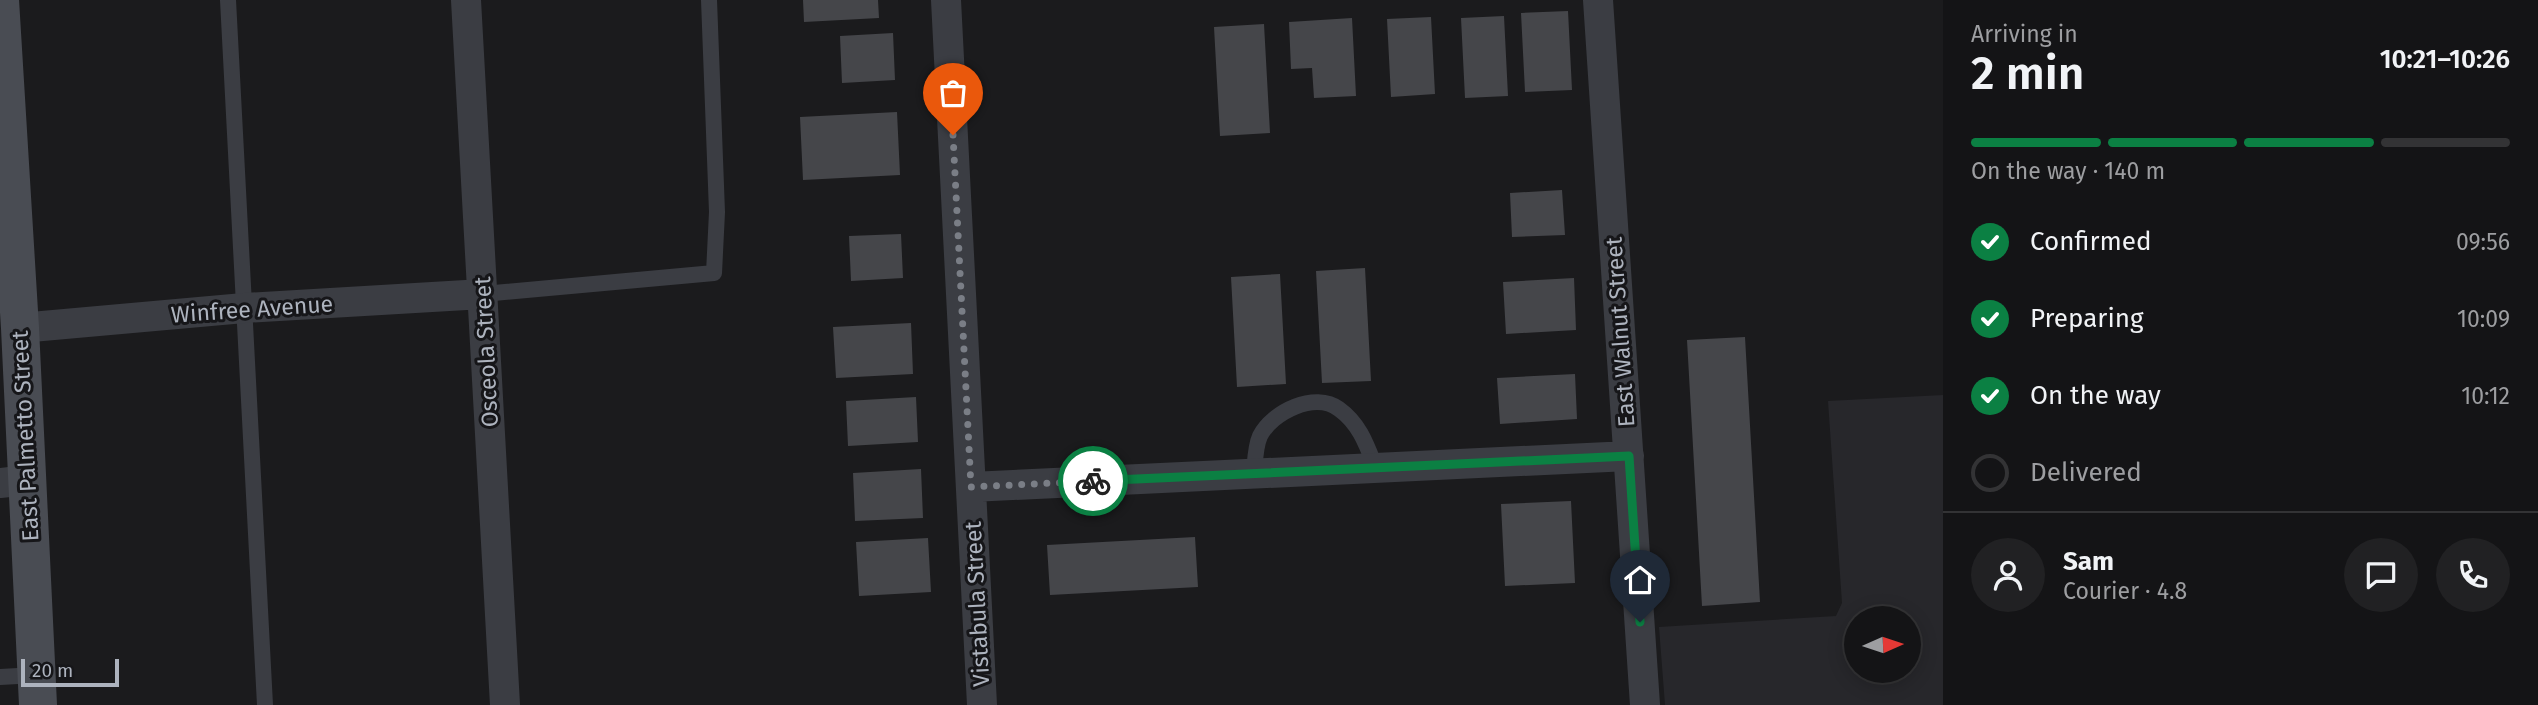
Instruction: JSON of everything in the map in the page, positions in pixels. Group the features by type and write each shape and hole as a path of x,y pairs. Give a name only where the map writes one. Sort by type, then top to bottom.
{"street":[{"name":"East Palmetto Street","path":"0,0 7,214 20,328 14,482 25,686"},
{"name":"Osceola Street","path":"466,0 505,705"},
{"name":"Vistabula Street","path":"946,0 982,705"},
{"name":"East Walnut Street","path":"1598,0 1646,705"},
{"name":"Winfree Avenue","path":"20,328 244,308 483,294"},
{"path":"971,487 1629,456"}],"lane":[{"path":"228,0 265,705"},
{"path":"483,294 714,273 717,212 709,0"},
{"path":"1254,474 1259,438 1274,416 1298,405 1323,403 1337,407 1356,426 1376,469"}],"shaded area":[{"path":"1943,395 1943,705 1665,705 1659,627 1836,616 1842,603 1828,401"}],"building":[{"path":"803,0 878,0 879,18 804,22"},
{"path":"1568,11 1572,90 1525,92 1521,13"},
{"path":"1504,16 1508,96 1465,98 1461,18"},
{"path":"1431,17 1435,94 1391,97 1387,19"},
{"path":"1352,18 1356,96 1314,98 1312,68 1291,69 1289,22"},
{"path":"1264,24 1270,133 1220,136 1214,27"},
{"path":"893,33 895,80 842,83 840,36"},
{"path":"897,112 900,175 803,180 800,117"},
{"path":"1562,190 1565,235 1512,237 1510,193"},
{"path":"901,234 903,278 851,281 849,236"},
{"path":"1365,268 1371,381 1322,383 1316,271"},
{"path":"1280,274 1286,384 1237,387 1231,277"},
{"path":"1574,278 1576,330 1506,334 1503,282"},
{"path":"911,323 913,374 836,378 833,327"},
{"path":"1745,337 1760,602 1702,606 1687,340"},
{"path":"1575,374 1577,419 1500,424 1497,378"},
{"path":"916,397 918,442 848,446 846,401"},
{"path":"921,469 923,518 855,521 853,473"},
{"path":"1571,501 1575,583 1505,586 1501,504"},
{"path":"1195,537 1198,587 1050,595 1047,545"},
{"path":"928,538 931,592 859,596 856,542"}],"way so far":[{"path":"953,135 971,487 1093,481"}],"route":[{"path":"1093,481 1629,456 1640,622"}]}
